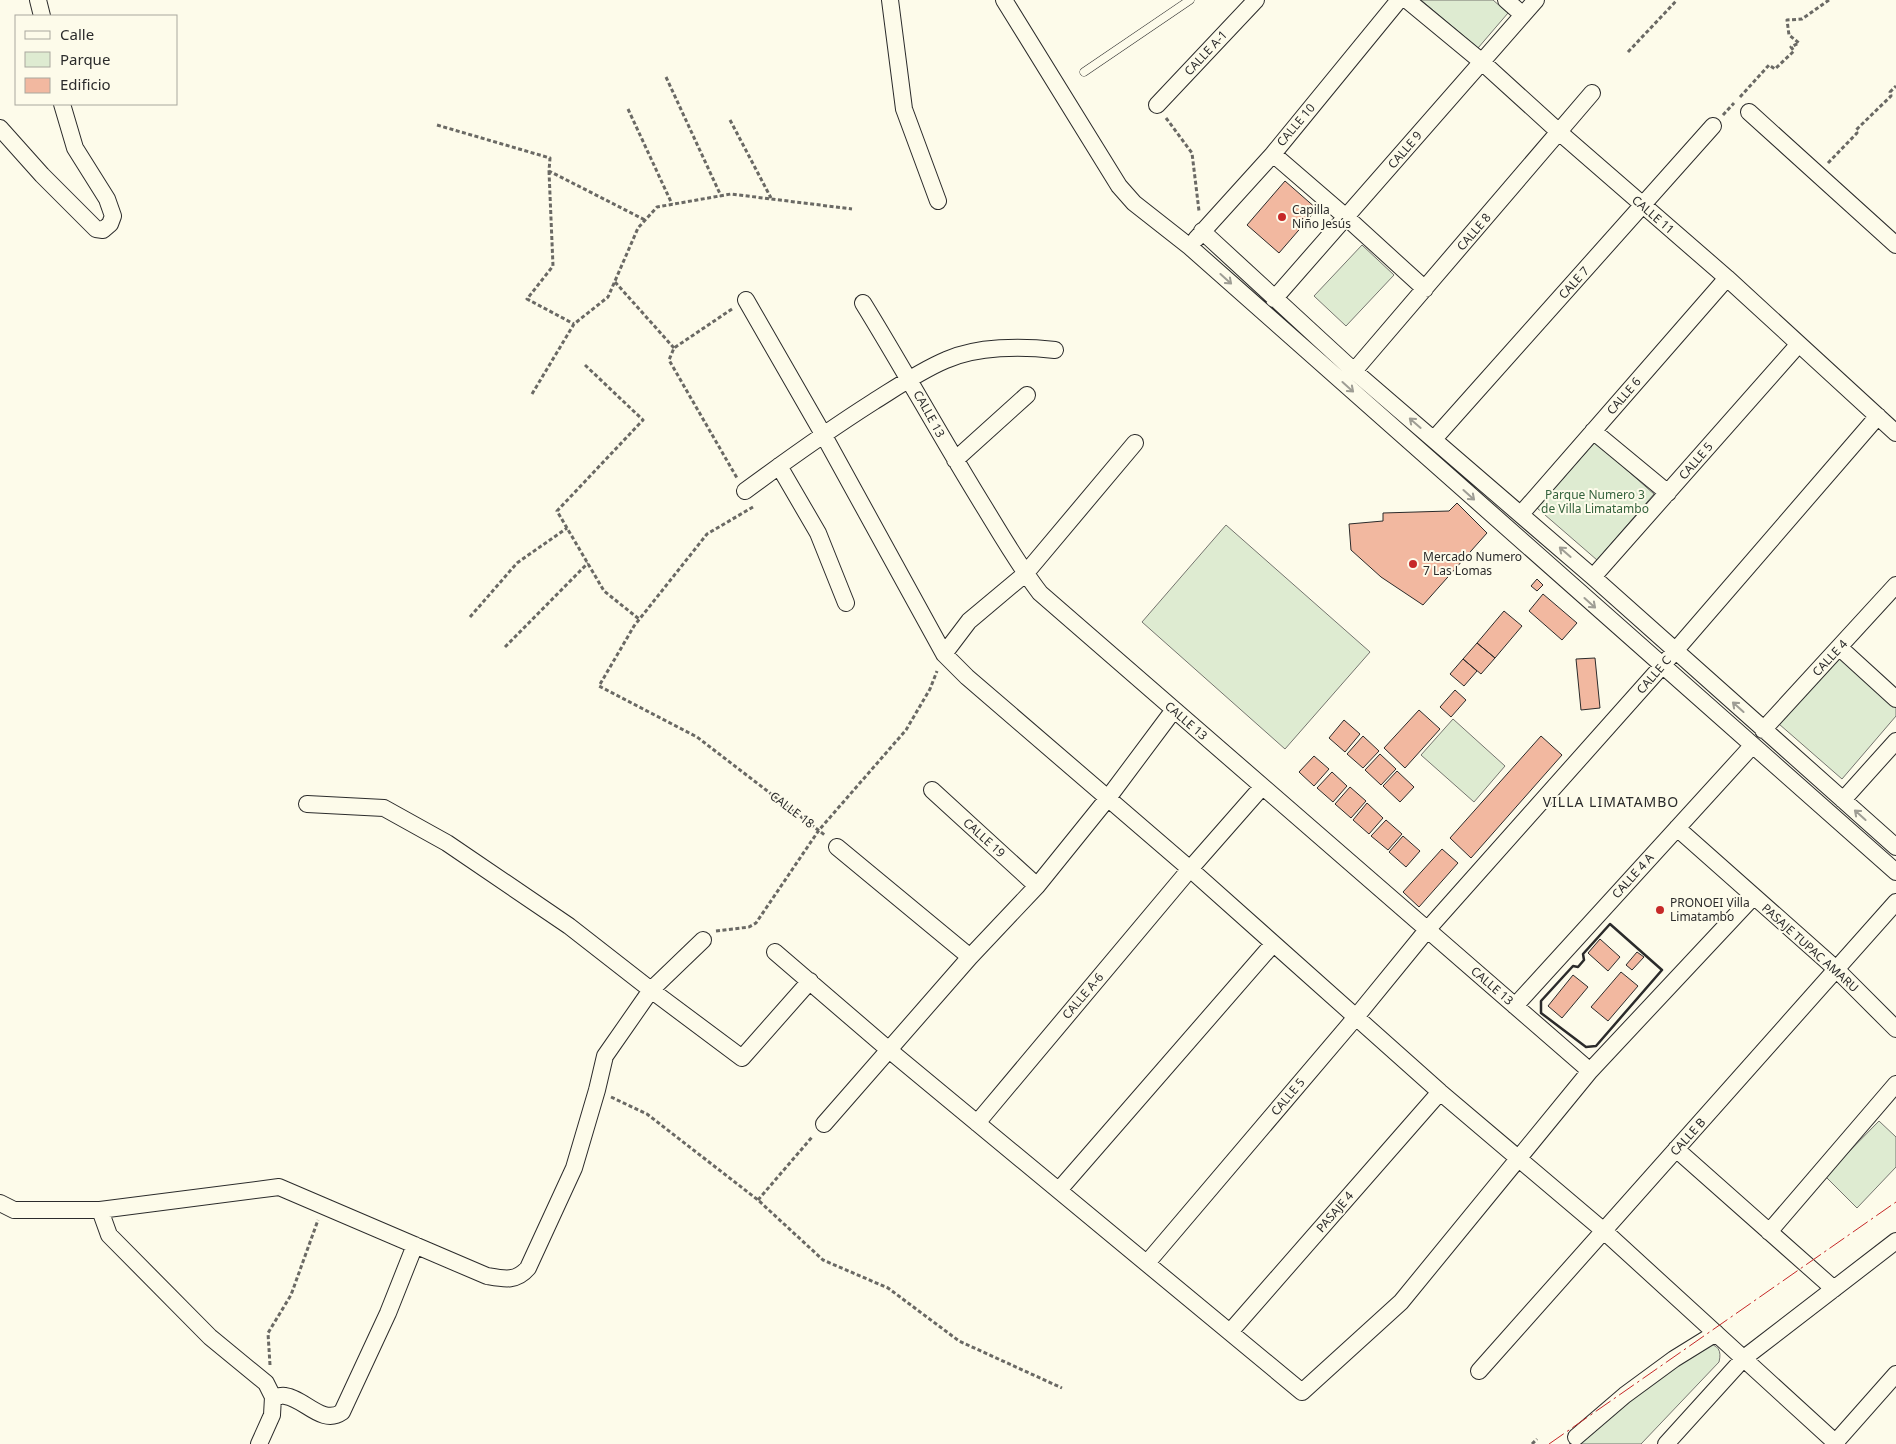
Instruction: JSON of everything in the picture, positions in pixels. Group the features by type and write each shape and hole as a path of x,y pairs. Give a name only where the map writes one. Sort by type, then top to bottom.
{"street":[{"path":"38,0 42,15"},
{"path":"890,0 904,109 938,201"},
{"path":"1004,0 1119,186 1134,203 1190,246 1896,872"},
{"name":"CALLE A-1","path":"1157,106 1256,0"},
{"name":"CALLE 10","path":"1190,246 1273,154 1399,0"},
{"name":"CALLE 11","path":"1407,0 1482,62 1559,132 1727,278 1896,433"},
{"path":"1506,0 1523,15"},
{"name":"CALLE 9","path":"1274,299 1536,0"},
{"name":"CALLE 8","path":"1354,371 1592,93"},
{"path":"0,128 42,175 96,229 104,230 110,224 113,216 107,199 75,148 62,105"},
{"path":"1748,112 1896,245"},
{"name":"CALE 7","path":"1434,440 1713,126"},
{"path":"1273,154 1425,288"},
{"path":"1202,231 1354,371 1593,577 1896,848"},
{"name":"CALLE 6","path":"1521,514 1727,278"},
{"path":"746,300 823,434 944,654 967,677 1190,869 1440,1092 1604,1231 1744,1358 1835,1444 1896,1374"},
{"name":"CALLE 13","path":"864,302 955,460 1025,574 1040,593 1590,1071"},
{"name":"CALLE 5","path":"1593,577 1798,345"},
{"path":"745,491 823,434 910,379 947,359 974,352 1014,347 1055,350"},
{"path":"955,460 1027,395"},
{"name":"CALLE C","path":"1427,930 1662,666 1878,416"},
{"path":"1593,431 1668,493"},
{"path":"944,654 969,621 1025,574 1135,443"},
{"path":"779,466 818,533 846,603"},
{"name":"CALLE 4","path":"1763,730 1896,585"},
{"path":"1840,648 1896,699"},
{"path":"824,1124 970,957 1037,886 1108,798 1174,711"},
{"path":"1843,800 1896,741"},
{"name":"CALLE 4 A","path":"1515,1006 1752,746"},
{"name":"CALLE A-6","path":"977,1122 1190,869 1262,787"},
{"name":"CALLE 19","path":"932,790 1037,886"},
{"path":"308,804 384,808 447,843 570,926 742,1058 810,981"},
{"name":"PASAJE TUPAC AMARU","path":"1677,828 1836,969 1896,1030"},
{"path":"837,847 970,957"},
{"path":"775,952 889,1050 1302,1392 1401,1302 1590,1071 1753,897"},
{"name":"CALLE B","path":"1479,1371 1896,902"},
{"name":"CALLE 5","path":"1147,1263 1356,1017 1427,930"},
{"path":"0,1203 14,1210 100,1210 279,1187 487,1276 511,1279 521,1276 528,1268 574,1168 605,1056 651,990 703,940"},
{"path":"1059,1190 1273,944"},
{"path":"1769,1232 1896,1084"},
{"name":"PASAJE 4","path":"1230,1332 1440,1092"},
{"path":"1676,1149 1834,1289"},
{"path":"100,1210 109,1235 210,1337 266,1383 273,1397 272,1415 259,1444"},
{"path":"1666,1444 1744,1358 1896,1241"},
{"path":"273,1397 286,1396 326,1416 336,1416 342,1412 388,1313 415,1245"},
{"path":"1576,1438 1626,1395 1667,1364 1716,1333"}],"lane":[{"path":"1084,72 1190,0"}],"path":[{"path":"1628,52 1677,0"},
{"path":"1713,126 1770,65 1775,69 1789,55 1792,55 1794,51 1792,47 1799,43 1789,35 1787,20 1802,19 1829,0"},
{"path":"666,77 721,196"},
{"path":"1818,174 1857,133 1856,130 1891,96 1890,92 1896,86"},
{"path":"1157,106 1192,153 1202,231"},
{"path":"628,109 672,204"},
{"path":"730,120 771,199"},
{"path":"437,125 550,158 553,266 527,299 574,324"},
{"path":"549,171 645,220"},
{"path":"532,394 574,324 608,297 638,228 657,207 731,194 852,209"},
{"path":"614,282 674,348"},
{"path":"585,365 643,420 557,511 604,591 639,619 706,534 754,507 669,360 674,348 746,300"},
{"path":"470,617 517,564 567,528"},
{"path":"505,646 588,563"},
{"name":"CALLE 18","path":"639,619 599,686 696,737 818,830 837,847"},
{"path":"703,940 713,931 749,927 756,923 818,830 906,730 930,689 944,654"},
{"path":"597,1090 647,1114 758,1200 823,1260 888,1288 959,1341 1062,1388"},
{"path":"758,1200 824,1124"},
{"path":"271,1370 268,1333 291,1295 324,1205"},
{"path":"1532,1444 1537,1439"}],"green space":[{"path":"1421,0 1493,0 1508,13 1478,48"},
{"path":"1362,245 1394,275 1346,326 1314,296"},
{"name":"Parque Numero 3 de Villa Limatambo","path":"1595,442 1654,494 1597,560 1537,508"},
{"path":"1226,525 1370,652 1285,749 1142,622"},
{"path":"1840,654 1896,703 1896,716 1842,779 1779,724"},
{"path":"1453,719 1505,766 1474,802 1421,755"},
{"path":"1879,1121 1896,1137 1896,1167 1857,1208 1825,1176"},
{"path":"1706,1343 1714,1345 1718,1349 1720,1354 1719,1362 1641,1444 1569,1444 1699,1345"}],"building":[{"name":"Capilla Niño Jesús","path":"1285,181 1317,209 1279,253 1247,225"},
{"name":"Mercado Numero 7 Las Lomas","path":"1457,503 1487,533 1423,605 1381,577 1351,550 1349,524 1383,521 1383,513 1449,511"},
{"path":"1537,579 1543,585 1537,591 1531,586"},
{"path":"1543,594 1577,623 1562,640 1529,611"},
{"path":"1504,611 1522,626 1495,658 1477,643"},
{"path":"1477,643 1495,658 1481,674 1463,659"},
{"path":"1595,658 1600,708 1581,710 1576,659"},
{"path":"1463,659 1477,671 1464,686 1450,674"},
{"path":"1455,690 1466,700 1451,717 1440,707"},
{"path":"1419,710 1440,729 1405,768 1384,748"},
{"path":"1344,720 1360,734 1345,752 1329,738"},
{"path":"1363,736 1379,751 1363,768 1347,754"},
{"path":"1541,736 1562,755 1471,858 1450,838"},
{"path":"1380,754 1396,769 1381,785 1365,770"},
{"path":"1314,756 1329,769 1314,786 1299,772"},
{"path":"1397,771 1414,787 1400,802 1383,786"},
{"path":"1332,772 1347,786 1333,802 1317,788"},
{"path":"1350,787 1366,801 1351,818 1335,804"},
{"path":"1367,803 1383,818 1369,834 1353,820"},
{"path":"1386,820 1402,834 1388,850 1371,836"},
{"path":"1403,836 1420,851 1406,867 1389,852"},
{"path":"1442,849 1458,863 1419,907 1403,892"},
{"path":"1600,939 1620,957 1608,971 1588,953"},
{"path":"1637,952 1644,957 1632,970 1626,965"},
{"path":"1621,972 1638,986 1608,1021 1591,1007"},
{"path":"1573,975 1588,987 1562,1018 1548,1006"}],"wall":[{"path":"1610,924 1662,970 1596,1046 1586,1047 1541,1013 1541,1001 1573,966 1578,967 1584,960 1583,954 1610,924"}],"power":[{"path":"1549,1444 1896,1202"}],"place":[{"name":"Capilla Niño Jesús","path":"1282,217"},
{"name":"Mercado Numero 7 Las Lomas","path":"1413,564"},
{"name":"PRONOEI Villa Limatambo","path":"1660,910"}],"district":[{"name":"VILLA LIMATAMBO","path":"1611,802"}]}
